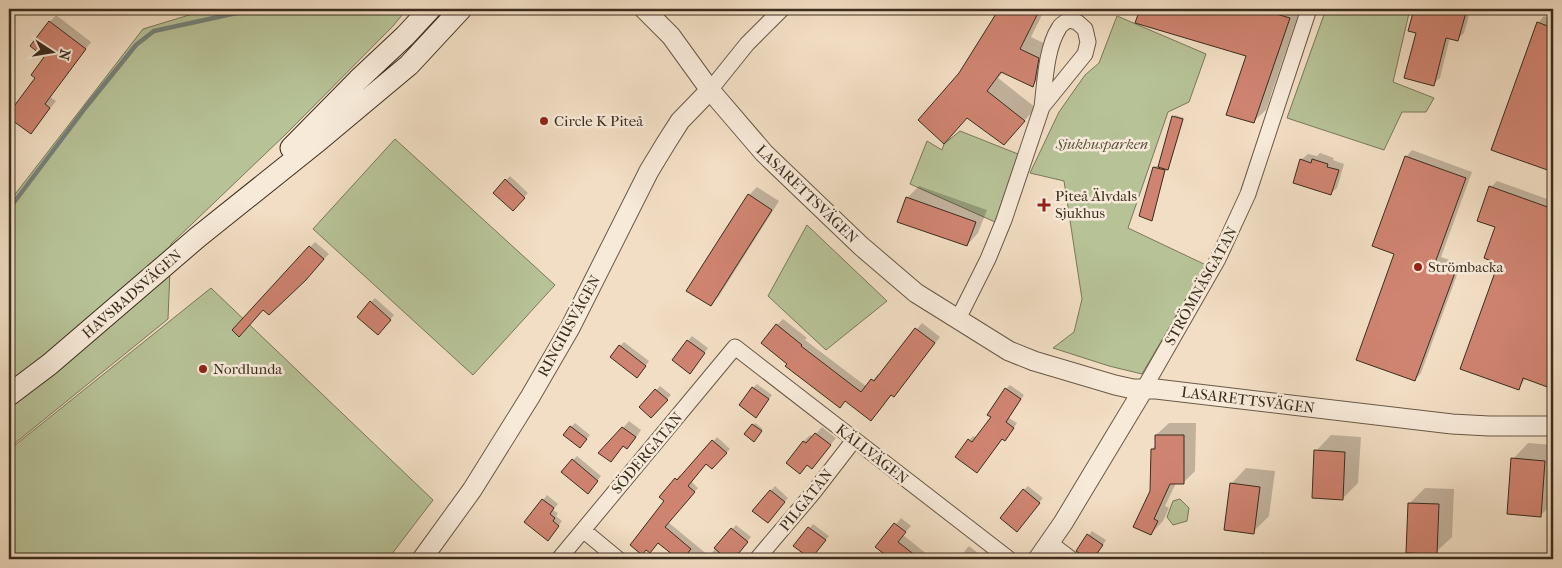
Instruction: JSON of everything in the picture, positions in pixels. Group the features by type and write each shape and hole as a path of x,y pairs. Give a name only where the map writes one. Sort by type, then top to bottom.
{"main road":[{"name":"HAVSBADSVÄGEN","path":"254,192 268,171 430,9"},
{"name":"HAVSBADSVÄGEN","path":"9,395 50,364 198,237 338,125 408,65 462,9"}],"street":[{"name":"LASARETTSVÄGEN","path":"644,9 678,45"},
{"name":"LASARETTSVÄGEN","path":"659,9 669,31 710,90 764,153 860,246 916,293 997,345 1026,358 1115,385 1144,390 1156,389 1452,424 1553,426"},
{"path":"710,90 747,44 782,9"},
{"name":"STRÖMNÄSGATAN","path":"1038,559 1050,543 1144,390 1218,259 1248,194 1309,9"},
{"path":"958,319 995,243 1042,107 1049,59 1054,40 1060,26 1069,20 1077,22 1085,29 1088,42 1085,54 1042,107"},
{"name":"RINGIUSVÄGEN","path":"422,559 472,490 530,397 570,328 658,157 680,120 710,90"},
{"name":"KÄLLVÄGEN","path":"735,348 1009,559"},
{"name":"SÖDERGATAN","path":"559,559 735,348"},
{"name":"PILGATAN","path":"757,559 813,493 854,440"},
{"path":"583,530 618,559"},
{"path":"1050,543 1071,559"}],"green space":[{"path":"209,9 407,9 393,26 287,133 171,244 168,319 9,448 9,202 143,29"},
{"path":"1326,9 1410,9 1393,82 1434,98 1426,112 1402,112 1384,150 1287,118"},
{"name":"Sjukhusparken","path":"1117,16 1206,54 1189,102 1168,112 1128,228 1206,265 1142,374 1109,366 1053,348 1074,332 1082,299 1064,181 1030,173 1059,112 1085,75 1099,63"},
{"path":"960,131 1018,154 995,222 910,184 927,141 942,150 944,144"},
{"path":"395,139 555,285 473,375 313,229"},
{"path":"807,225 887,301 826,350 768,296"},
{"name":"Nordlunda","path":"211,288 433,500 388,559 9,559 9,450"},
{"path":"1180,499 1189,508 1187,521 1173,525 1167,517 1173,501"}],"building":[{"path":"999,9 1040,9 1020,49 1039,58 1033,87 1001,72 987,91 1025,121 1004,145 967,118 944,144 918,120 959,73"},
{"path":"1140,9 1259,9 1290,18 1254,123 1226,115 1246,56 1135,23"},
{"path":"1414,9 1467,9 1458,41 1446,38 1434,86 1404,78 1416,33 1408,31"},
{"path":"49,21 86,49 45,104 50,108 31,134 9,118 9,113 35,78 31,75 44,57 30,46"},
{"path":"1537,22 1553,28 1553,172 1491,150"},
{"path":"1172,116 1183,119 1168,170 1158,167"},
{"name":"Strömbacka","path":"1405,156 1466,178 1435,263 1456,270 1415,381 1356,360 1394,254 1372,246"},
{"path":"1300,159 1311,163 1312,159 1328,164 1327,167 1339,170 1331,195 1293,183"},
{"path":"1153,167 1165,170 1152,221 1139,216"},
{"path":"505,179 525,198 513,211 493,193"},
{"name":"Strömbacka","path":"1489,186 1553,209 1553,378 1550,388 1523,378 1519,390 1460,369 1498,264 1484,258 1495,227 1477,221"},
{"path":"748,194 772,210 711,306 686,291"},
{"path":"906,197 976,222 967,246 897,222"},
{"path":"309,246 324,259 306,280 269,315 263,310 239,337 232,330"},
{"path":"370,301 391,320 378,335 357,317"},
{"path":"776,324 801,346 861,392 871,379 874,381 915,328 935,343 894,397 891,395 871,421 845,401 840,408 785,366 787,364 761,343"},
{"path":"687,340 705,353 690,374 672,360"},
{"path":"619,345 646,366 637,378 610,357"},
{"path":"752,387 769,399 756,418 739,405"},
{"path":"1005,388 1021,399 1006,422 1014,428 1005,441 1002,439 977,473 955,457 968,439 972,442 991,417 987,415"},
{"path":"655,389 668,400 651,418 639,407"},
{"path":"752,424 762,431 754,442 744,434"},
{"path":"570,426 587,439 580,448 563,435"},
{"path":"622,427 636,437 627,449 623,446 611,462 598,453"},
{"path":"815,433 831,445 812,469 807,465 800,474 786,463 803,441 806,443"},
{"path":"1155,435 1184,435 1184,484 1170,484 1154,519 1158,521 1151,535 1133,527 1150,491 1151,449 1155,449"},
{"path":"712,440 727,453 712,469 706,464 688,486 695,492 665,527 691,549 683,559 678,559 658,543 650,553 646,550 642,555 630,545 664,501 659,497 675,478 677,480"},
{"path":"1314,450 1345,452 1343,500 1312,498"},
{"path":"1511,458 1545,461 1541,517 1507,514"},
{"path":"572,459 598,481 588,494 561,472"},
{"path":"1230,483 1260,487 1254,534 1224,530"},
{"path":"1023,489 1040,503 1017,532 1000,518"},
{"path":"770,490 785,502 768,523 752,511"},
{"path":"542,499 554,508 550,514 555,518 553,521 559,526 548,541 524,522"},
{"path":"1408,503 1439,504 1437,554 1406,553"},
{"path":"894,523 906,532 898,542 920,559 891,559 875,547"},
{"path":"808,527 826,540 811,559 793,546"},
{"path":"731,528 748,542 734,559 727,559 714,548"},
{"path":"1087,534 1103,545 1093,559 1088,559 1076,551"}],"waterway":[{"path":"9,209 86,107 136,45 154,31 255,9"}],"place":[{"name":"Circle K Piteå","path":"544,121"},
{"name":"Piteå Älvdals Sjukhus","path":"1044,205"},
{"name":"Strömbacka","path":"1418,267"},
{"name":"Nordlunda","path":"203,369"}]}
